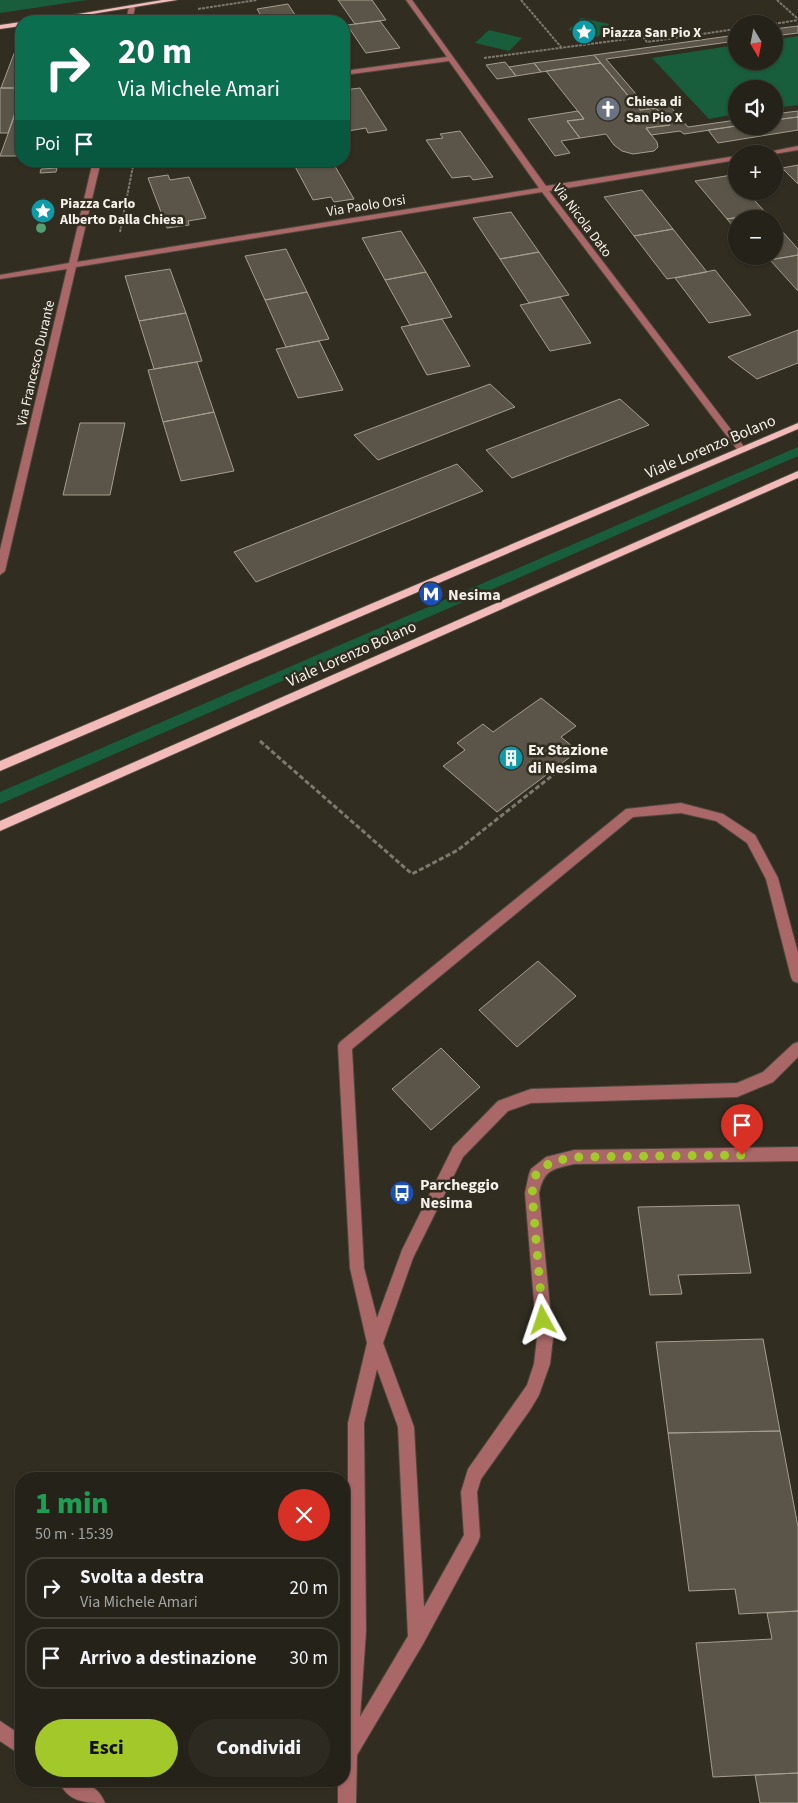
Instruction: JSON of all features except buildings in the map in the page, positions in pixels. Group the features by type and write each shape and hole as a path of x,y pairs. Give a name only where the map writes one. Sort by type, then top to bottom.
{"main road":[{"path":"79,15 174,0"},
{"path":"0,28 15,25"},
{"name":"Viale Lorenzo Bolano","path":"0,766 798,426"},
{"name":"Viale Lorenzo Bolano","path":"0,826 798,474"}],"street":[{"name":"Via Nicola Dato","path":"409,0 543,188 742,450"},
{"path":"130,15 132,7"},
{"path":"350,72 450,59"},
{"path":"783,150 798,148"},
{"name":"Via Paolo Orsi","path":"0,277 728,159"},
{"name":"Via Francesco Durante","path":"0,570 96,167"},
{"path":"417,1638 406,1427 375,1343 357,1268 345,1046 630,812 681,808 719,817 751,839 772,878 798,977"},
{"path":"350,1723 356,1631 356,1423 375,1343 408,1255 458,1152 503,1106 531,1096 737,1090 768,1077 798,1048"},
{"path":"350,1751 417,1638 472,1536 469,1492 474,1475 524,1404 533,1389 542,1364 544,1338 532,1193 536,1174 551,1162 574,1157 798,1154"},
{"path":"0,1730 15,1741"},
{"path":"76,1787 96,1803"},
{"path":"347,1787 347,1803"}],"path":[{"path":"196,10 257,0"},
{"path":"521,0 561,48"},
{"path":"777,0 798,20"},
{"path":"783,22 798,20"},
{"path":"477,59 643,37 647,42 728,30"},
{"path":"237,721 412,874 458,850 558,771"}],"green space":[{"path":"0,0 87,0 0,13"},
{"path":"581,18 609,24 598,37 568,30"},
{"path":"489,30 522,38 509,51 475,43"},
{"path":"798,36 798,105 783,107 783,80 728,80 728,115 709,119 652,58 728,46 728,70 783,70 783,38"},
{"path":"798,447 798,456 0,804 0,792"}],"place":[{"name":"Piazza San Pio X","path":"584,32"},
{"name":"Chiesa di San Pio X","path":"608,109"},
{"name":"Piazza Carlo Alberto Dalla Chiesa","path":"43,211"},
{"name":"Nesima","path":"431,594"},
{"name":"Ex Stazione di Nesima","path":"511,758"},
{"name":"Parcheggio Nesima","path":"402,1193"}],"route":[{"path":"543,1320 532,1193 536,1174 551,1162 574,1157 742,1155"}]}
